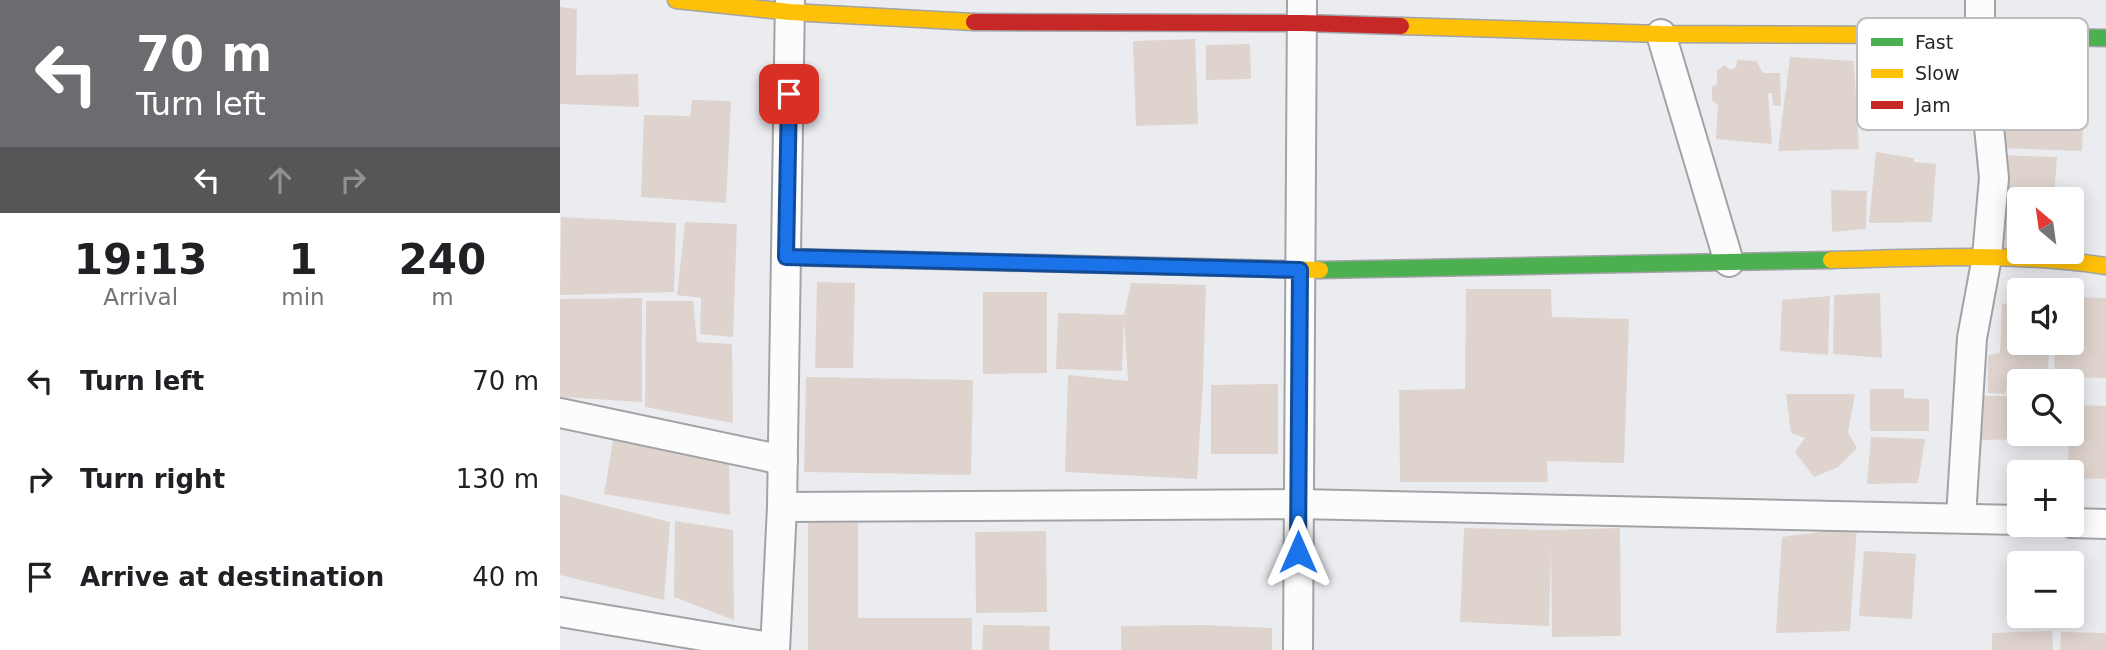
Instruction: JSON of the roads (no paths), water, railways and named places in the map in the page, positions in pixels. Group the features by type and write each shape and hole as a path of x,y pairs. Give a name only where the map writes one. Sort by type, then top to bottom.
{"street":[{"path":"676,0 790,6 990,23 1302,12 1661,34 1857,35"},
{"path":"1980,0 1980,18"},
{"path":"560,612 775,649 782,507 790,6"},
{"path":"1298,650 1302,12"},
{"path":"1661,34 1729,262"},
{"path":"2088,38 2106,38"},
{"path":"1961,517 1972,338 1987,257 1994,178 1989,130"},
{"path":"786,257 1300,270 1987,257 2068,260 2106,266"},
{"path":"560,413 783,460"},
{"path":"782,507 1299,504 2007,519"},
{"path":"2084,523 2106,524"}]}
